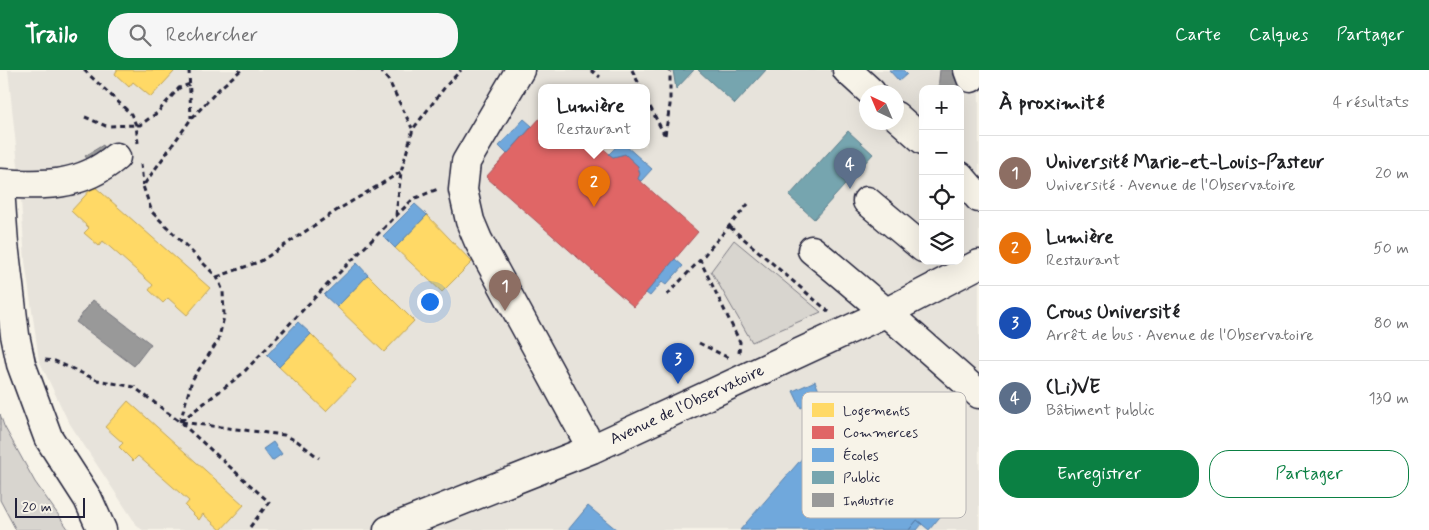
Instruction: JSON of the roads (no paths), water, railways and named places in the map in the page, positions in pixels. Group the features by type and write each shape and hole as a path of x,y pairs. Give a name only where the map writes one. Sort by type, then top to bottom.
{"street":[{"path":"520,70 466,162 463,190 470,221 478,240 592,449"},
{"path":"847,70 863,85"},
{"path":"904,123 919,136"},
{"path":"0,183 64,183 85,177 132,157"},
{"path":"964,181 979,198"},
{"path":"0,188 7,271 15,335 21,364 48,437 88,499 114,530"},
{"path":"867,201 919,245"},
{"path":"812,250 869,297 979,394"},
{"name":"Avenue de l'Observatoire","path":"388,530 592,449 885,313 958,267"},
{"path":"88,499 102,530"}],"place":[{"name":"(Li)VE","path":"850,189"},
{"name":"Lumière","path":"594,207"},
{"name":"Université Marie-et-Louis-Pasteur","path":"505,311"},
{"name":"Crous Université","path":"678,384"}]}
